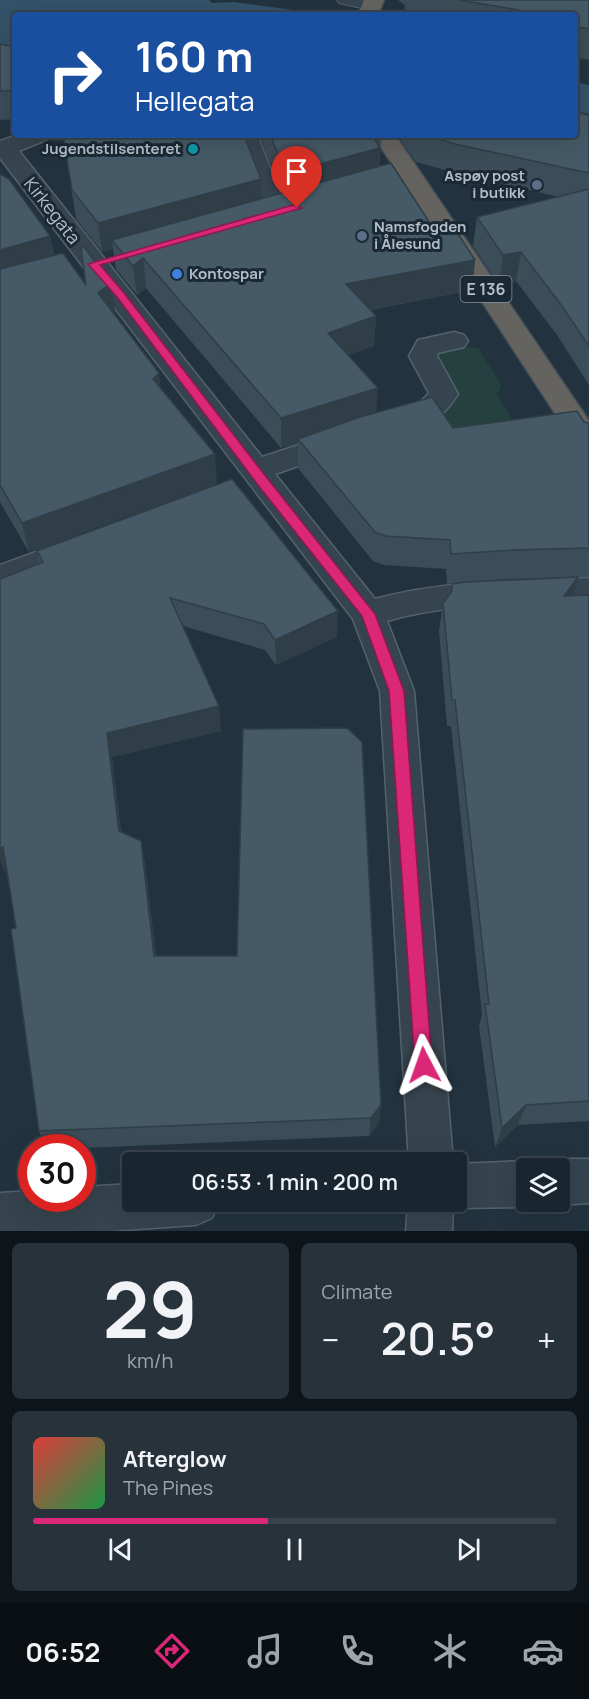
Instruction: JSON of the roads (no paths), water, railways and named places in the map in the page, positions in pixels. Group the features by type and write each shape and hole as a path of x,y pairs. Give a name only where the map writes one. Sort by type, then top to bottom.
{"highway":[{"name":"E 136","path":"386,138 589,443"}],"street":[{"path":"2,149 30,138"},
{"path":"248,138 277,213"},
{"name":"Kirkegata","path":"2,149 120,295 251,481 368,614 397,691 430,1152"},
{"path":"384,184 411,177"},
{"path":"251,481 348,438 424,416 444,394 423,356 428,346 454,341"},
{"path":"0,578 112,537"},
{"path":"368,614 413,601 456,596 589,590"},
{"path":"570,1181 589,1180"},
{"path":"467,1187 516,1184"},
{"path":"0,1216 122,1207"},
{"path":"429,1231 430,1212"}],"lane":[{"path":"343,0 371,7"}],"water":[{"path":"0,0 209,0 212,3 233,2 308,12 12,12 12,73 0,71"},
{"path":"578,83 589,85 589,114 578,112"}],"place":[{"name":"Jugendstilsenteret","path":"193,149"},
{"name":"Aspøy post i butikk","path":"537,185"},
{"name":"Namsfogden i Ålesund","path":"362,236"},
{"name":"Kontospar","path":"177,274"}]}
